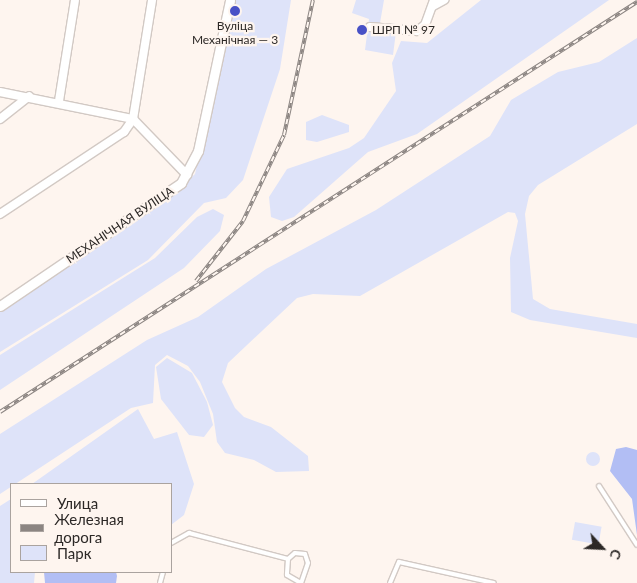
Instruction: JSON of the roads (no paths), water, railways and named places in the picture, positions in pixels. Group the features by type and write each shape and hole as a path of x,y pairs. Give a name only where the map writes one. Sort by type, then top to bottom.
{"street":[{"path":"58,101 75,0"},
{"path":"0,214 124,132 133,119 152,0"},
{"name":"МЕХАНІЧНАЯ ВУЛІЦА","path":"0,306 166,196 186,175 198,151 230,0"},
{"path":"370,27 417,32 433,3 444,0"},
{"path":"0,92 58,101 133,119 186,175"},
{"path":"0,118 29,96"}],"lane":[{"path":"600,486 637,545"},
{"path":"172,542 189,533 288,560"},
{"path":"295,553 305,554 308,563 301,583 287,575 288,560 295,553"},
{"path":"390,583 399,562 494,583"}],"water":[{"path":"626,447 637,450 637,535 632,499 610,471 616,449"},
{"path":"44,573 116,573 117,576 116,583 45,583"}],"railway":[{"path":"196,281 243,221 284,135 313,0"},
{"path":"0,412 637,2"}],"place":[{"name":"Вуліца Механічная — 3","path":"235,11"},
{"name":"ШРП № 97","path":"362,30"}]}
